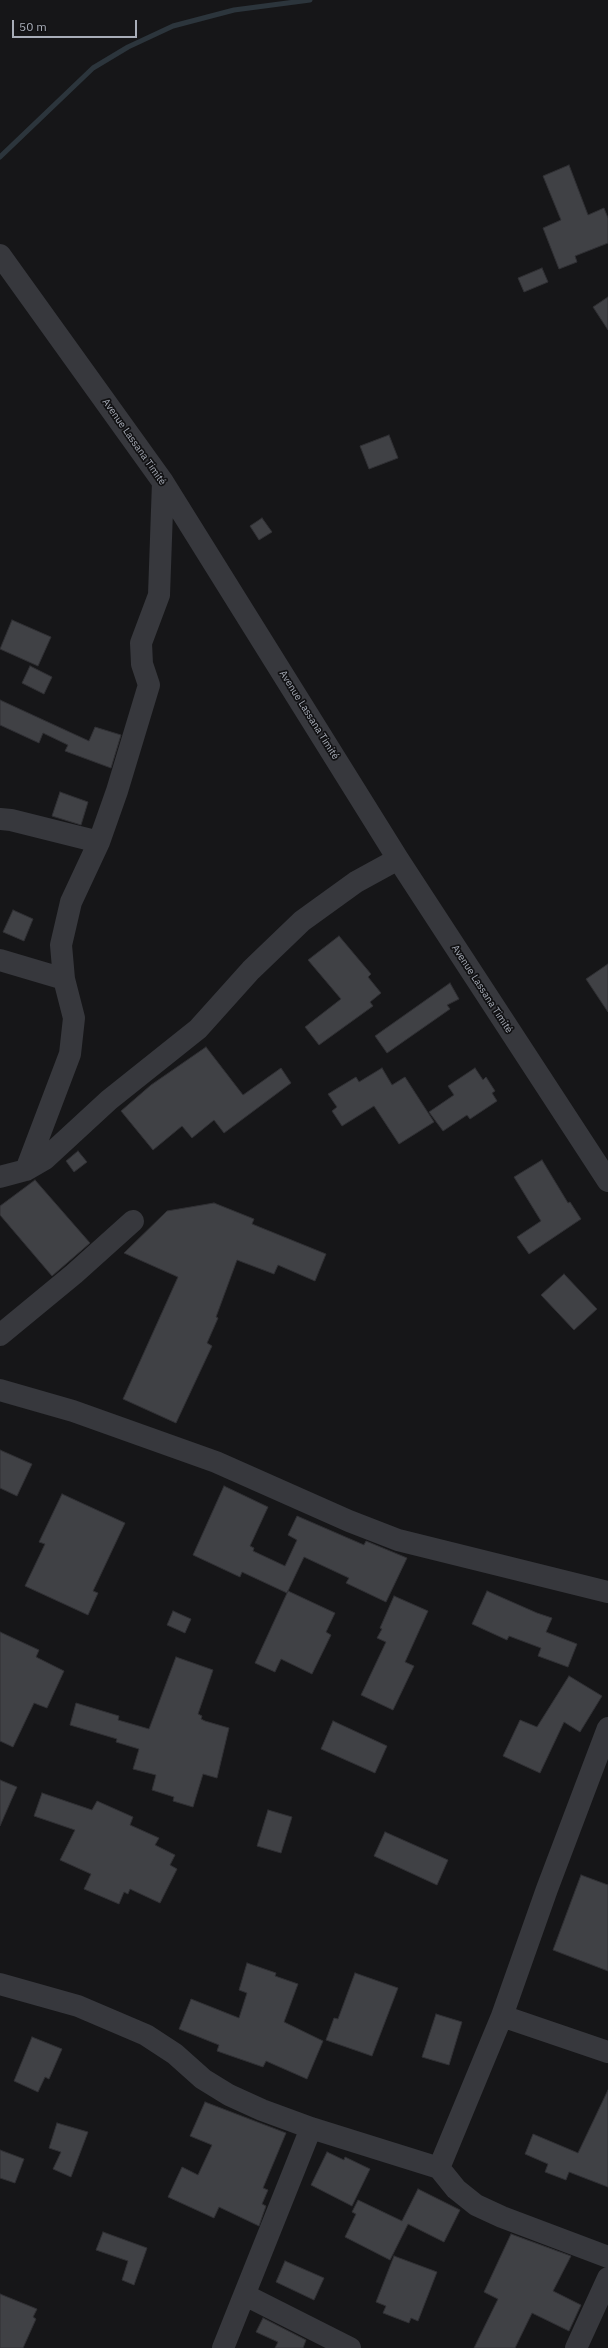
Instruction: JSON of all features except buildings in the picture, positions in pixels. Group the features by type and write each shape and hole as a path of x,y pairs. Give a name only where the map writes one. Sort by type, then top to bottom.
{"street":[{"name":"Avenue Lassana Timité","path":"0,255 163,482 398,859 608,1181"},
{"path":"26,1170 70,1054 74,1018 64,979 61,945 71,902 99,842 117,791 149,685 142,664 141,643 159,595 163,482"},
{"path":"0,819 11,820 99,842"},
{"path":"0,1177 26,1170 45,1159 109,1100 198,1029 251,970 302,921 356,882 398,859"},
{"path":"0,960 64,979"},
{"path":"0,1335 74,1274 133,1221"},
{"path":"0,1390 73,1411 216,1462 349,1521 398,1540 608,1592"},
{"path":"439,2168 502,2016 547,1889 608,1728"},
{"path":"0,1984 78,2006 146,2035 176,2054 203,2079 229,2095 262,2110 311,2128 439,2168 456,2188 476,2204 502,2217 608,2257"},
{"path":"502,2016 608,2052"},
{"path":"223,2348 276,2211 311,2128"},
{"path":"576,2348 608,2278"},
{"path":"245,2294 350,2348"}],"waterway":[{"path":"0,157 93,68 128,47 173,26 234,10 310,0"}]}
